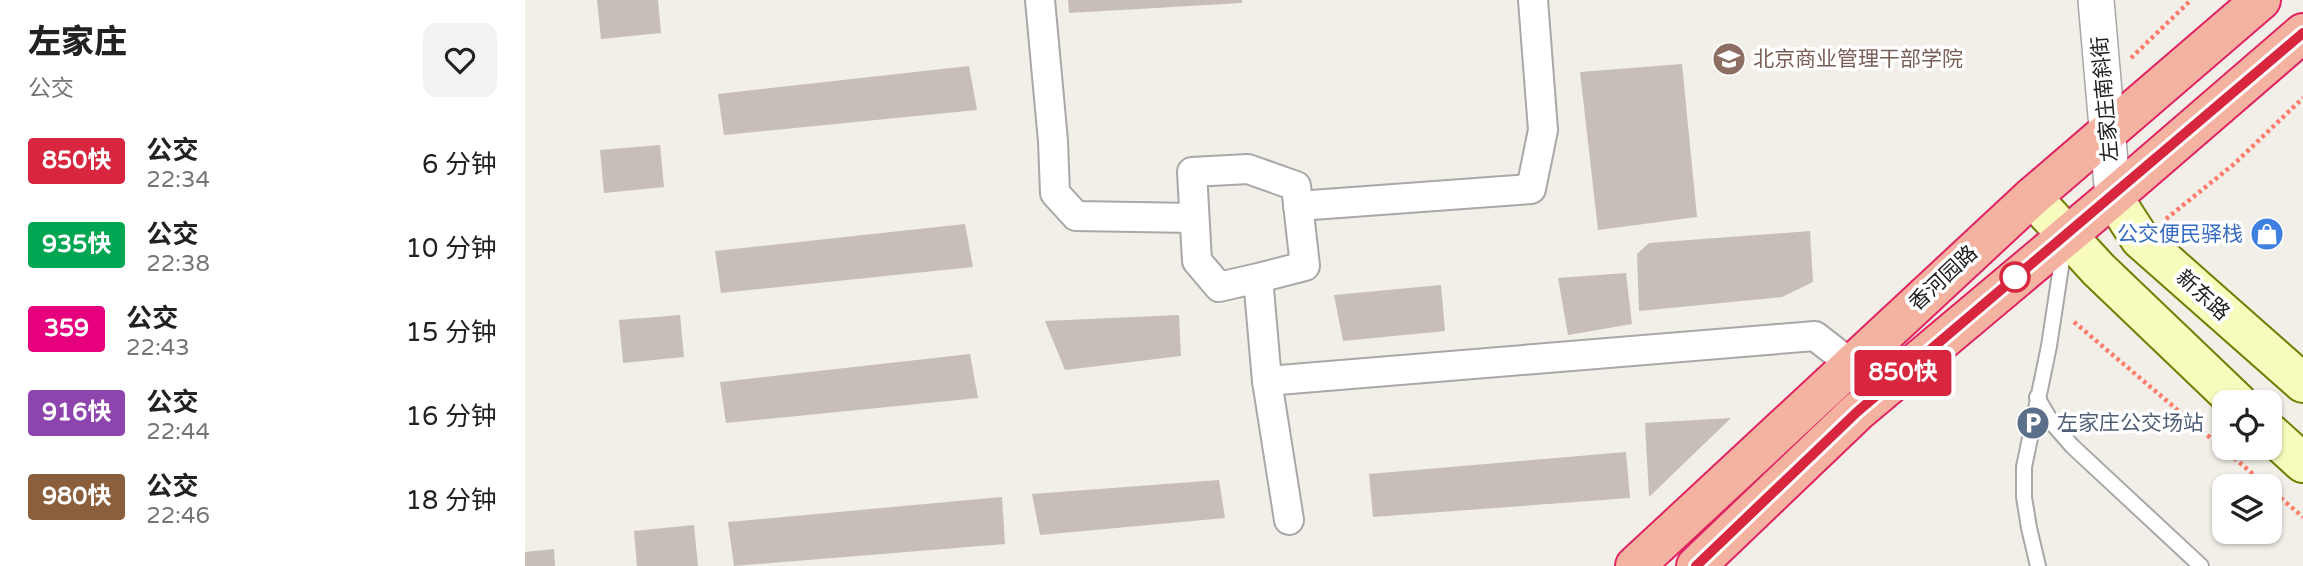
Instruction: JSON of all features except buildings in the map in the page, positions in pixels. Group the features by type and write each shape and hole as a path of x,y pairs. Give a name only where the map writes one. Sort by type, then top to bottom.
{"highway":[{"name":"香河园路","path":"1635,566 2032,197 2261,0"},
{"path":"1696,566 1857,412 2303,33"}],"main road":[{"path":"2032,197 2066,235 2225,390"},
{"name":"新东路","path":"2113,197 2140,239 2303,383"},
{"path":"2282,444 2303,463"}],"street":[{"path":"1040,0 1055,192 1076,216 1194,218"},
{"path":"1298,206 1531,189 1543,130 1533,0"},
{"name":"左家庄南斜街","path":"2096,0 2113,197"},
{"path":"1248,169 1296,186 1298,206 1305,266 1219,287 1197,261 1192,173 1248,169"},
{"path":"1258,278 1267,381 1289,520"},
{"path":"1267,381 1815,336 1851,364"}],"lane":[{"path":"2038,566 2024,497 2024,467 2056,307 2066,235"},
{"path":"2037,397 2052,423 2072,446 2201,566"}],"path":[{"path":"2140,239 2234,164 2303,98"},
{"path":"2056,307 2254,474"},
{"path":"2282,498 2303,517"}],"bus line":[{"name":"850快","path":"1696,566 1857,412 2303,33"}],"place":[{"name":"北京商业管理干部学院","path":"1729,59"},
{"name":"公交便民驿栈","path":"2267,234"},
{"name":"左家庄公交场站","path":"2033,423"}]}
